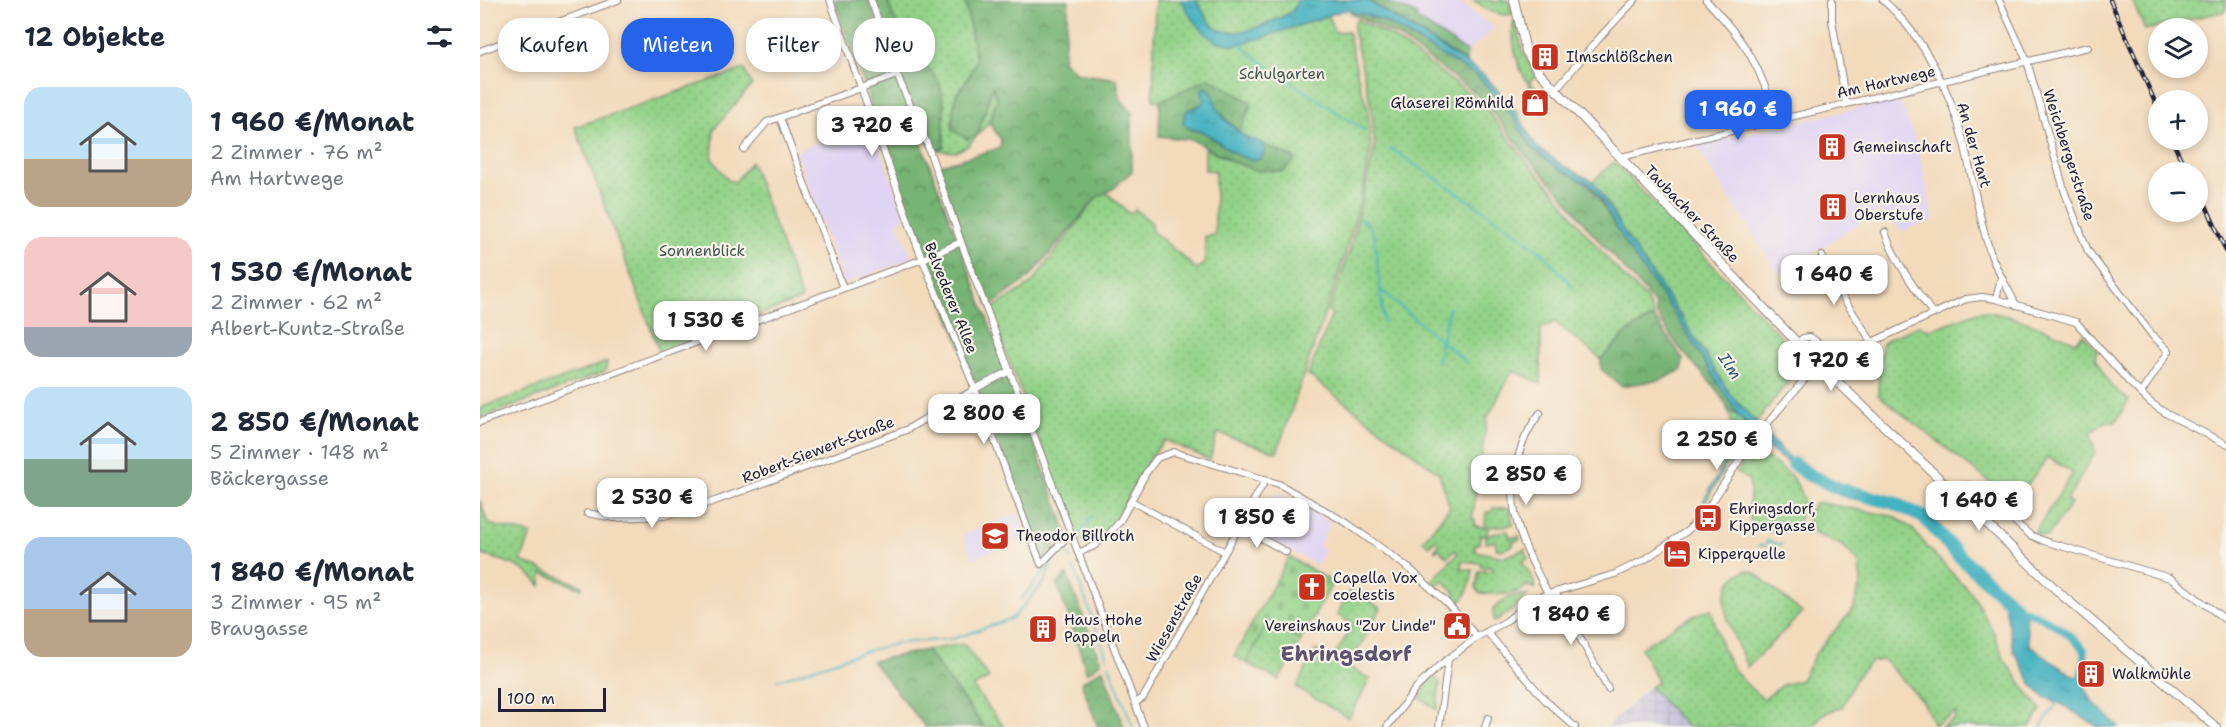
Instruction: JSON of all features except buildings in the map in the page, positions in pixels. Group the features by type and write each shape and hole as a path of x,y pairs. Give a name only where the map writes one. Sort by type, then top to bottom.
{"street":[{"path":"480,51 617,0"},
{"name":"Belvederer Allee","path":"830,0 923,260 975,388 1041,564 1070,534"},
{"name":"Belvederer Allee","path":"871,0 897,75 926,141 961,242 1144,727"},
{"name":"Taubacher Straße","path":"1514,0 1529,58 1556,90 1797,343 2064,597 2216,727"},
{"path":"1556,90 1601,36 1635,0"},
{"path":"1706,0 1731,26 1754,60 1768,91 1775,120"},
{"path":"1832,0 1832,20 1846,104"},
{"name":"An der Hart","path":"1883,0 1910,29 1927,53 1953,109 1963,140 1985,232 2001,278 2016,304"},
{"name":"Weichbergerstraße","path":"1999,0 2027,61 2066,193 2088,251 2152,335 2169,351 2141,393"},
{"name":"Am Hartwege","path":"1621,159 1625,156 1775,120 2088,47"},
{"path":"744,149 767,122 897,75"},
{"path":"780,118 843,288"},
{"path":"1885,232 1906,275 1933,314"},
{"path":"480,422 923,260 961,242"},
{"path":"1822,256 1836,287 1872,342"},
{"path":"1996,298 2001,278"},
{"path":"1797,343 1803,338 1810,337 1832,353 1840,355 1966,299 1996,298 2076,322 2141,393 2167,414 2226,444"},
{"path":"1388,727 1416,688 1440,665 1477,637 1506,622 1535,598 1615,574 1644,560 1687,531 1704,513 1769,419 1818,363"},
{"name":"Robert-Siewert-Straße","path":"587,513 614,518 664,516 715,501 906,430 975,388 1010,371"},
{"path":"1540,414 1532,424 1517,459 1514,482 1514,508 1517,524 1551,593 1608,689"},
{"path":"1078,553 1094,546 1120,521 1157,458 1170,452 1184,454 1285,487 1347,523 1411,570 1448,604 1477,637"},
{"name":"Wiesenstraße","path":"1135,703 1143,698 1266,479"},
{"path":"1950,487 1969,485 1975,487 2030,535 2044,541 2170,578 2226,620"},
{"path":"1131,501 1225,552"},
{"path":"1240,526 1286,552"},
{"path":"1487,632 1546,701 1575,727"},
{"path":"1440,727 1448,660"},
{"path":"1485,727 1488,718"}],"shaded area":[{"path":"1384,0 1455,0 1494,28 1467,52 1417,19 1417,14"},
{"path":"1899,99 1918,146 1934,220 1901,231 1881,210 1779,274 1695,145"},
{"path":"870,121 905,218 898,221 912,259 844,284 796,151"},
{"path":"1276,493 1330,522 1319,546 1325,550 1317,565 1255,532"},
{"name":"Theodor Billroth","path":"1018,513 1027,538 972,559 963,535"},
{"path":"1650,687 1687,727 1607,727 1640,695"}],"green space":[{"path":"834,0 868,0 875,18 853,18 853,54 841,18"},
{"path":"871,0 887,0 894,18 878,18"},
{"path":"887,0 965,0 976,59 970,75 956,95 990,97 992,85 997,100 989,122 968,146 955,152 936,150 944,147 940,83 931,72 935,72 935,18 894,18"},
{"path":"965,0 1069,0 1063,61 1077,73 1117,79 1120,98 1132,113 1132,171 1113,189 1097,197 1029,278 989,307 938,171 941,165 1000,148 1001,140 989,122 997,100 993,86 977,136 967,139 952,130 956,95 970,75 976,59"},
{"name":"Schulgarten","path":"1155,0 1181,0 1187,9 1234,45 1329,15 1334,32 1348,31 1360,86 1368,108 1371,148 1363,190 1345,255 1277,452 1217,433 1210,460 1165,440 1146,466 1110,527 1093,543 1084,543 1075,535 990,310 1031,284 1097,197 1106,192 1130,214 1135,209 1152,223 1151,230 1197,269 1205,263 1205,236 1215,235 1215,171 1205,170 1205,148 1257,171 1263,144 1250,140 1239,132 1252,103 1153,100"},
{"path":"1196,0 1298,0 1292,12 1264,25 1233,32 1224,31 1212,25"},
{"path":"1367,0 1384,0 1417,15 1417,19 1467,52 1466,62"},
{"path":"1473,0 1492,0 1493,3 1508,0 1513,14 1492,12"},
{"path":"2132,0 2226,0 2226,11 2196,18 2148,18 2148,29 2145,30"},
{"path":"1351,10 1380,19 1477,76 1510,111 1532,149 1558,168 1590,185 1627,245 1683,326 1738,415 1730,411 1716,389 1677,345 1646,293 1592,233 1563,195 1528,158 1483,99 1397,36 1351,13"},
{"path":"1356,19 1392,37 1481,102 1527,162 1557,194 1583,230 1622,275 1646,298 1654,317 1630,330 1601,359 1555,322 1541,328 1541,384 1513,370 1487,419 1472,519 1475,519 1475,526 1485,527 1486,512 1492,512 1493,508 1510,508 1513,525 1488,527 1487,535 1508,531 1510,538 1519,536 1520,539 1512,542 1513,546 1501,550 1496,549 1496,541 1486,543 1486,535 1480,535 1479,544 1475,544 1475,551 1504,557 1525,549 1528,559 1522,562 1536,588 1527,585 1512,594 1479,593 1476,587 1479,571 1493,571 1493,567 1481,567 1481,563 1462,561 1461,569 1473,570 1470,585 1457,606 1450,600 1456,594 1443,580 1436,586 1432,581 1458,553 1455,550 1447,557 1439,549 1434,551 1440,544 1435,540 1429,546 1423,541 1450,507 1439,473 1308,375 1332,314 1328,312 1350,250 1375,147 1372,110 1353,29"},
{"path":"1516,21 1522,50 1536,76 1529,81 1536,89 1534,91 1528,84 1517,59 1513,31 1513,22"},
{"name":"Sonnenblick","path":"744,69 752,85 714,129 712,159 728,180 735,182 751,162 802,299 660,353 575,127"},
{"path":"860,72 895,72 1067,532 1042,561 976,385 924,254"},
{"path":"899,72 931,72 940,83 944,106 944,147 936,150 926,141"},
{"path":"1209,78 1252,103 1239,132 1218,110 1205,87 1202,89 1204,101 1186,112 1184,121 1192,130 1204,132 1243,157 1263,155 1263,144 1296,159 1283,171 1257,171 1231,161 1193,140 1159,136 1160,101"},
{"path":"1614,162 1800,356 1801,366 1756,422 1730,394 1630,242 1593,181"},
{"path":"1981,311 2018,319 2076,342 2083,334 2097,350 2095,358 2111,386 2129,400 2115,422 2106,422 2090,433 2095,452 2067,501 2071,504 2047,537 2034,533 2073,473 2048,457 2019,496 2010,498 1878,395 1881,345 1890,338 1919,325 1929,330"},
{"path":"1654,317 1683,359 1682,370 1661,380 1621,386 1601,369 1601,359 1630,330"},
{"path":"607,362 606,370 602,373 480,418 480,408"},
{"path":"1726,406 1733,414 1738,415 1751,432 1734,453 1704,504 1731,443 1731,419"},
{"path":"1753,447 1790,475 1798,486 1803,499 1798,524 1790,531 1772,532 1751,522 1749,480 1737,473"},
{"path":"480,500 488,524 531,534 521,561 582,586 581,589 542,573 541,586 521,568 480,554"},
{"path":"1816,502 1893,516 1912,528 1972,594 1993,631 2005,661 2041,710 2030,727 1941,727 1955,719 1956,712 1934,725 1923,702 1884,660 1870,662 1856,678 1842,707 1823,714 1812,727 1687,727 1650,687 1658,682 1641,648 1683,621 1711,609 1728,660 1742,680 1764,699 1783,685 1801,680 1816,653 1854,608 1861,581 1858,561 1843,546 1813,533 1806,516"},
{"path":"1289,557 1333,582 1301,640 1268,622 1246,663 1234,656"},
{"path":"1747,570 1754,572 1802,613 1747,667 1730,627 1725,600 1727,588 1734,578"},
{"path":"1067,574 1101,663 1087,673 1057,584"},
{"path":"1350,590 1381,608 1349,667 1370,679 1349,718 1296,688 1316,650 1333,659 1353,624 1337,615"},
{"path":"1528,595 1511,611 1494,622 1493,609 1507,598"},
{"path":"1268,622 1301,640 1279,680 1246,663"},
{"path":"964,644 989,678 973,687 1004,727 984,727 926,650"},
{"path":"926,650 984,727 925,727 872,661"},
{"path":"1103,669 1124,727 1098,727 1081,682"},
{"path":"1435,677 1440,682 1437,710 1420,698"}],"water":[{"path":"1181,0 1196,0 1212,25 1224,31 1233,32 1264,25 1292,12 1298,0 1367,0 1483,74 1515,109 1536,146 1596,185 1630,242 1730,394 1789,458 1809,475 1787,463 1768,448 1736,412 1684,328 1627,246 1595,190 1588,183 1558,168 1532,148 1510,111 1477,76 1380,19 1348,10 1234,45 1217,42 1209,37 1193,20"},
{"path":"1205,87 1213,94 1217,108 1233,127 1250,140 1263,144 1264,151 1261,159 1253,160 1239,155 1205,133 1188,128 1183,124 1186,111 1199,106 1204,100 1202,89"},
{"path":"2005,607 2015,607 2025,615 2029,644 2077,678 2092,701 2119,727 2098,727 2058,702 2044,697 2032,685 2014,651"}],"waterway":[{"path":"1240,44 1260,61 1365,131"},
{"path":"1390,148 1541,251 1573,287"},
{"path":"1361,220 1368,223 1374,236 1384,322"},
{"path":"1381,290 1467,363"},
{"path":"1437,363 1449,308"},
{"path":"1703,503 1732,448 1738,415"},
{"name":"Ilm","path":"1794,464 1809,475 1842,490 1894,503 1925,518 1957,554 2015,607 2019,624"},
{"path":"1079,535 1092,516"},
{"path":"1759,545 1765,546 1767,541 1782,545"},
{"path":"1021,599 1068,547"},
{"path":"1066,549 1071,559"},
{"path":"778,680 863,652 899,643 953,639 1013,618 1045,581 1051,566"},
{"path":"1074,568 1107,658"},
{"path":"2015,607 2053,624 2069,635 2084,650 2085,662 2077,689"},
{"path":"1109,665 1133,727"},
{"path":"2041,727 2059,700"}],"railway":[{"path":"2110,0 2150,90"},
{"path":"2177,150 2182,162"},
{"path":"2208,210 2226,251"}],"place":[{"name":"Ilmschlößchen","path":"1545,57"},
{"name":"Glaserei Römhild","path":"1535,103"},
{"name":"Gemeinschaft","path":"1832,147"},
{"name":"Lernhaus Oberstufe","path":"1833,207"},
{"name":"Ehringsdorf, Kippergasse","path":"1708,518"},
{"name":"Theodor Billroth","path":"995,536"},
{"name":"Kipperquelle","path":"1677,554"},
{"name":"Capella Vox coelestis","path":"1312,587"},
{"name":"Vereinshaus \"Zur Linde\"","path":"1457,626"},
{"name":"Haus Hohe Pappeln","path":"1043,629"},
{"name":"Walkmühle","path":"2091,674"}],"district":[{"name":"Ehringsdorf","path":"1346,654"}]}
